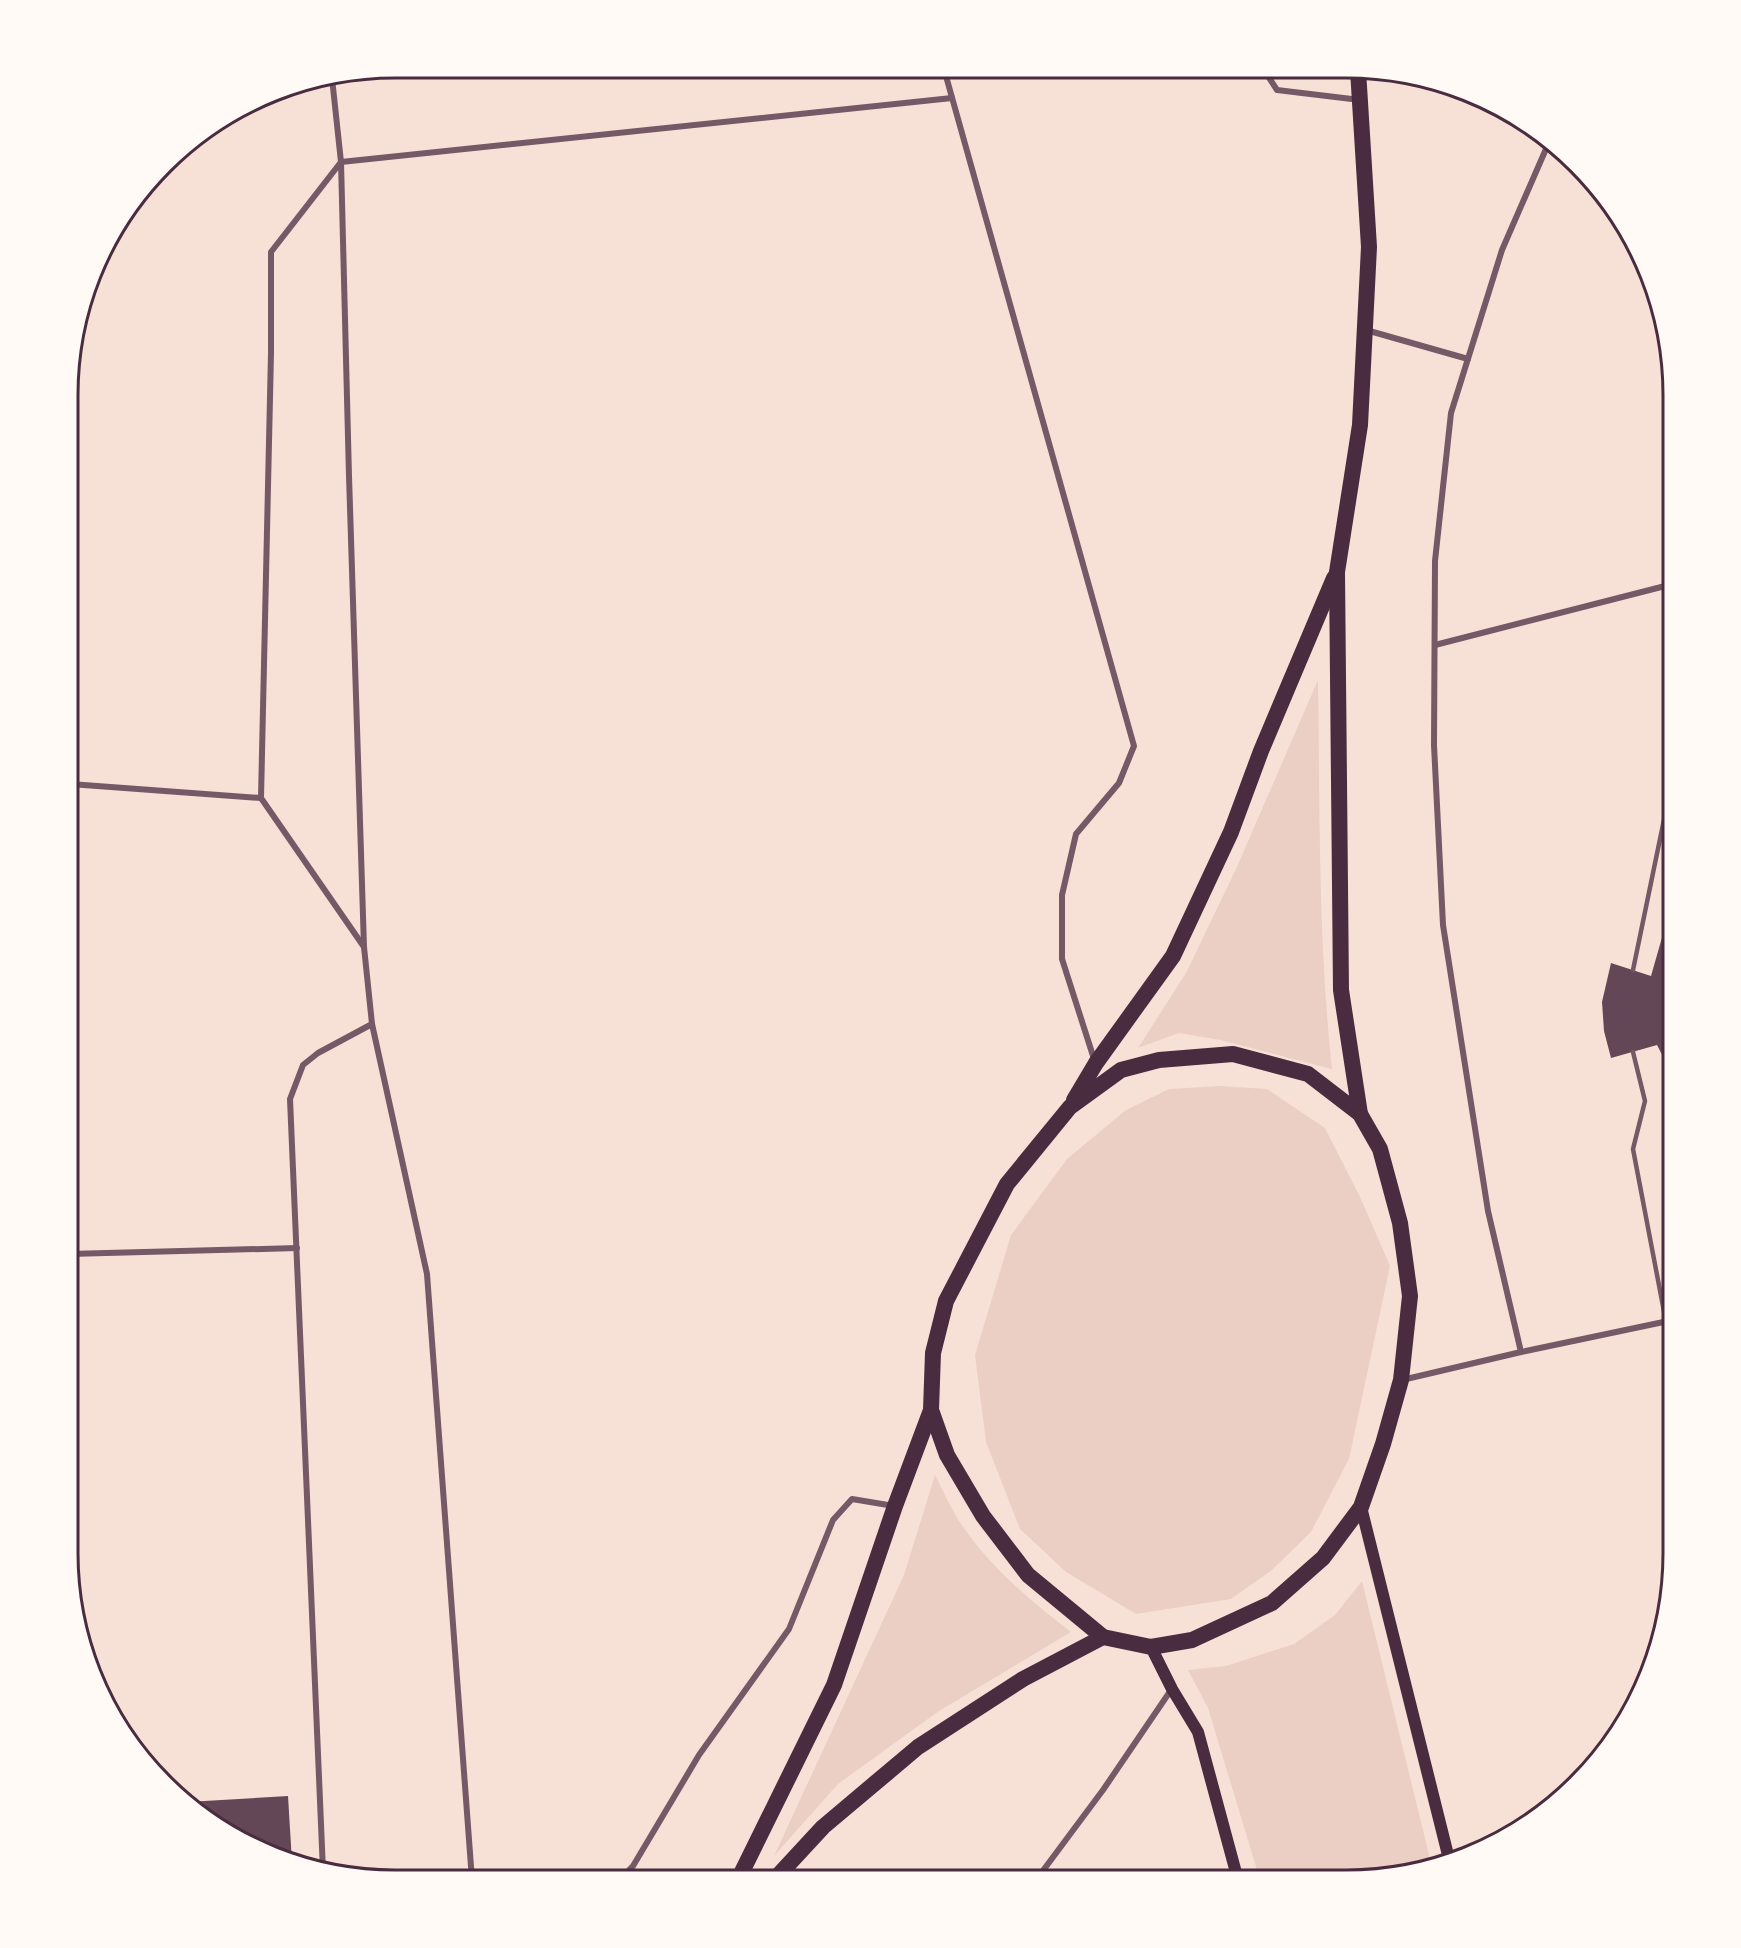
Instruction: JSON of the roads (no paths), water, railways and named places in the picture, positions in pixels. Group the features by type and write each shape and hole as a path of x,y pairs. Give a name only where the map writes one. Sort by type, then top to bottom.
{"highway":[{"path":"1337,572 1261,751 1231,832 1173,956 1096,1063 1070,1107 1007,1184 946,1301 933,1353 932,1410 947,1455 983,1516 1028,1575 1103,1638 1151,1647 1192,1640 1272,1603 1323,1558 1361,1506 1383,1444 1401,1380 1410,1296 1400,1223 1380,1149 1360,1114 1341,990 1337,572 1360,425 1369,247 1359,79"},
{"path":"1070,1107 1120,1070 1159,1060 1233,1054 1308,1074 1360,1114"},
{"path":"743,1870 834,1685 895,1506 932,1410"},
{"path":"783,1870 823,1827 918,1747 1023,1679 1103,1638"}],"main road":[{"path":"1361,1506 1448,1853"},
{"path":"1151,1647 1172,1689 1198,1732 1235,1870"}],"street":[{"path":"946,78 1134,747 1119,783 1076,834 1062,895 1062,959 1096,1063"},
{"path":"1269,78 1277,90 1360,100"},
{"path":"333,84 341,162 364,947 372,1023 427,1274 471,1870"},
{"path":"364,947 261,798 271,353 271,252 341,162 952,98"},
{"path":"1521,1352 1488,1211 1443,925 1434,745 1435,561 1451,413 1502,250 1545,149"},
{"path":"1365,330 1468,359"},
{"path":"1434,645 1663,587"},
{"path":"78,785 261,798"},
{"path":"323,1861 290,1099 303,1065 318,1053 372,1023"},
{"path":"78,1254 297,1248"},
{"path":"1401,1380 1663,1322"},
{"path":"629,1870 699,1755 789,1629 833,1520 852,1500 895,1506"},
{"path":"1043,1870 1103,1790 1172,1689"}],"lane":[{"path":"1633,970 1663,824"},
{"path":"1633,1052 1645,1101 1633,1149 1663,1292"}]}
